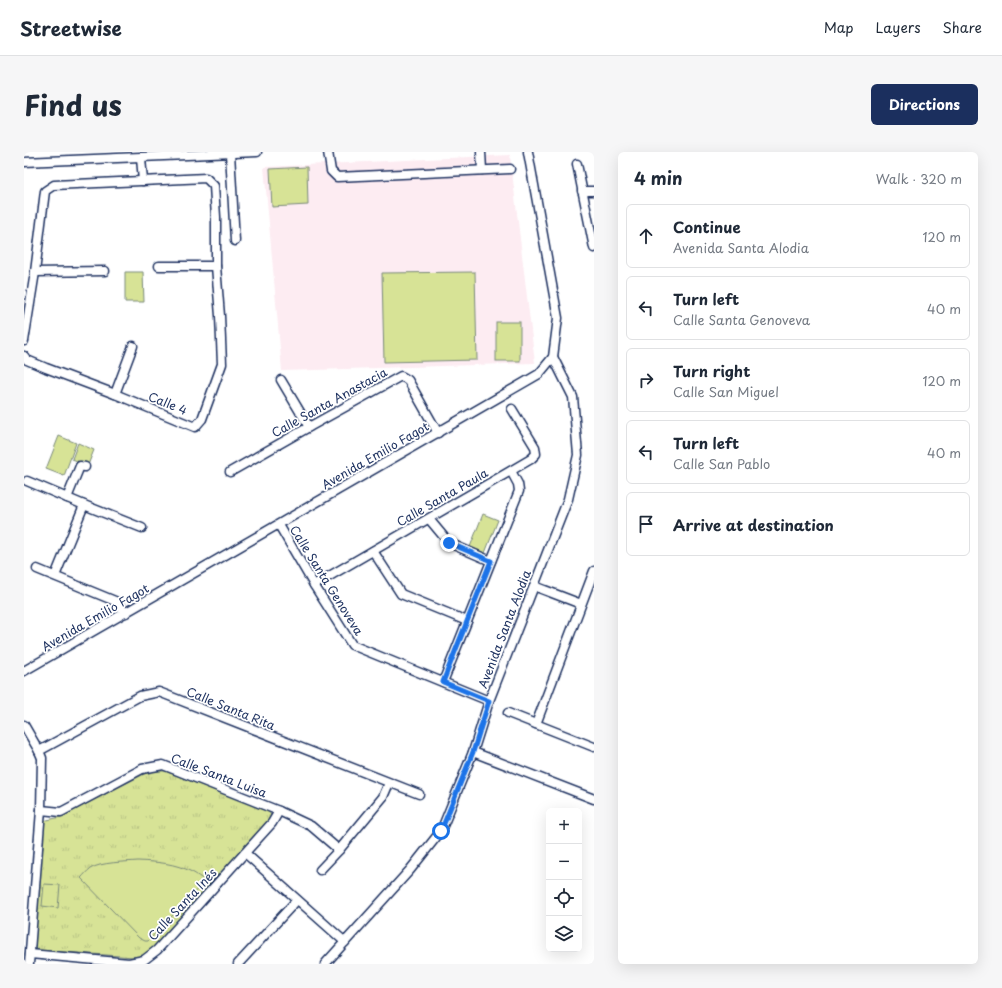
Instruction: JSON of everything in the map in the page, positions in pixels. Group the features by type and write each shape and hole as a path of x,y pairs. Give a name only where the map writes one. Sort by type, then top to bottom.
{"street":[{"path":"24,162 257,152"},
{"path":"328,152 330,171 336,177 510,169"},
{"path":"481,152 482,170"},
{"path":"528,152 558,318 553,357"},
{"path":"230,153 235,241"},
{"path":"141,158 143,181"},
{"path":"577,164 594,248"},
{"path":"24,341 45,191 54,185 206,178 214,186 216,217 216,266 159,266"},
{"path":"582,192 594,191"},
{"name":"Calle 4","path":"24,356 27,360 46,368 115,394 195,427 202,419 222,364 216,266"},
{"path":"34,272 104,271"},
{"path":"115,394 133,346"},
{"name":"Avenida Emilio Fagot","path":"24,672 539,374 553,357"},
{"name":"Avenida Santa Alodia","path":"325,964 410,870 441,831 473,752 489,701 568,499 578,455 573,397 553,357"},
{"name":"Calle Santa Anastacia","path":"230,472 401,376 408,380 438,432"},
{"path":"281,380 309,427"},
{"name":"Calle Santa Paula","path":"314,585 531,460 536,454 535,447 512,409"},
{"path":"67,498 80,466 85,467"},
{"path":"443,682 519,491 518,484 511,471"},
{"path":"27,481 142,528"},
{"path":"55,576 84,505"},
{"path":"429,518 449,543 491,561"},
{"name":"Calle Santa Genoveva","path":"280,525 314,585 352,645 489,701"},
{"path":"373,551 401,594 467,622"},
{"path":"37,569 115,601 126,613"},
{"path":"536,724 594,571"},
{"path":"534,586 581,604"},
{"name":"Calle Santa Rita","path":"39,751 140,696 160,692 419,794"},
{"path":"508,713 594,747"},
{"path":"24,725 42,758 41,810 29,964"},
{"path":"473,752 594,799"},
{"name":"Calle Santa Luisa","path":"41,810 61,812 142,769 163,765 279,811 311,826 339,850"},
{"path":"320,870 339,850 383,797 389,783"},
{"name":"Calle Santa Inés","path":"30,954 129,963 144,960 157,950 245,853 272,823 279,811"},
{"path":"245,853 345,942"},
{"path":"238,964 297,900"}],"shaded area":[{"path":"510,155 535,363 282,371 264,167"}],"green space":[{"path":"307,167 308,205 272,207 270,169"},
{"path":"125,272 143,272 144,302 125,302"},
{"path":"475,272 477,360 384,362 382,273"},
{"path":"496,322 520,322 520,361 496,361"},
{"path":"59,436 76,443 64,476 46,469"},
{"path":"78,443 94,450 88,465 72,459"},
{"path":"483,514 498,520 485,553 470,547"},
{"path":"165,771 268,811 271,815 269,820 151,950 142,956 134,957 37,950 35,946 44,822 61,817 148,772"},
{"path":"138,861 172,865 186,869 205,881 148,941 139,938 81,878 90,869 100,865"},
{"path":"44,884 60,885 58,908 42,906"}],"route":[{"path":"441,831 473,752 489,701 443,682 491,561 449,543"}]}
